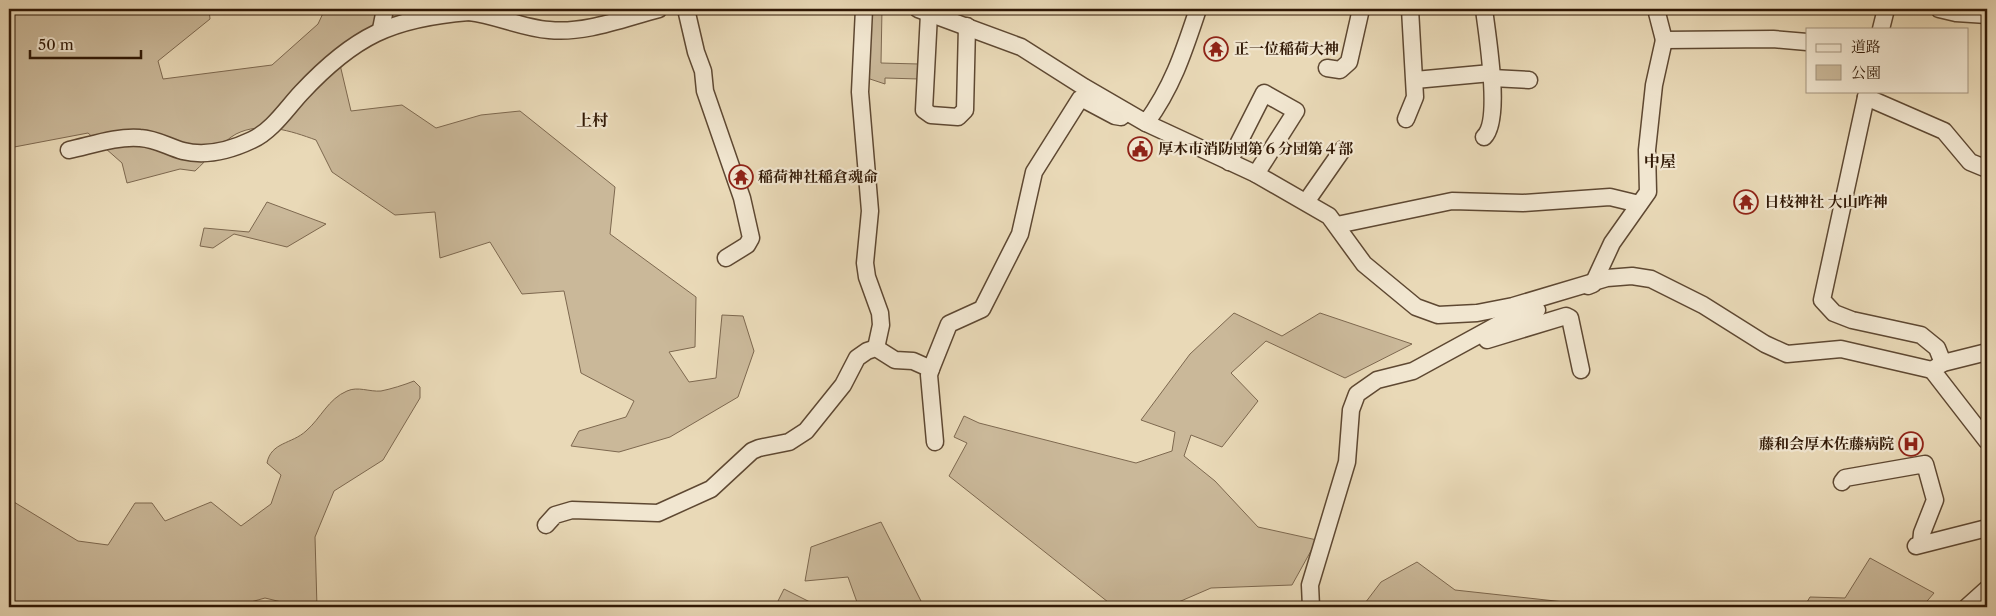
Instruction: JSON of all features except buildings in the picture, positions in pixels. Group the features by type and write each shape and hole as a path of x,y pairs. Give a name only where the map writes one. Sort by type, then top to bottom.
{"street":[{"path":"381,30 384,9"},
{"path":"70,150 120,139 140,138 164,142 182,151 203,154 215,153 253,140 262,134 333,61 381,30 443,14 468,10 546,30 562,31 578,29 659,9"},
{"path":"686,9 696,52 703,71 705,91 742,198 751,238 747,245 726,258"},
{"path":"864,9 860,92 870,211 865,263 867,277 880,312 881,325 876,348"},
{"path":"1146,123 1164,100 1172,84 1191,36 1198,9"},
{"path":"1328,68 1340,70 1348,62 1361,9"},
{"path":"1406,119 1415,97 1410,9"},
{"path":"1484,9 1492,76 1493,113 1489,132 1484,137"},
{"path":"1311,607 1310,585 1346,462 1351,410 1357,394 1378,380 1413,371 1480,335 1526,313 1558,303 1592,284 1612,243 1648,192 1647,150 1654,85 1664,40 1656,9"},
{"path":"1885,28 1886,9"},
{"path":"1939,9 1956,13 1987,15"},
{"path":"967,26 965,110 958,117 931,115 924,110 923,11 967,26 1021,47 1146,123 1256,174 1306,202 1329,216 1364,264 1416,307 1438,314 1477,313 1513,306 1607,278 1632,276 1651,279 1703,305 1766,344 1787,354 1841,349 1938,367 1987,352"},
{"path":"1664,40 1773,39 1806,42"},
{"path":"1415,80 1492,76 1529,80"},
{"path":"1230,162 1264,93 1296,111 1256,174"},
{"path":"1987,169 1970,162 1944,131 1867,94 1822,300 1834,312 1852,320 1920,335 1937,348 1938,367 1987,441"},
{"path":"935,442 929,375 931,369 949,324 982,309 1020,234 1034,172 1080,99 1083,98 1115,116 1121,117 1126,112"},
{"path":"1306,202 1343,150"},
{"path":"1337,226 1452,201 1523,203 1610,197 1639,204"},
{"path":"1480,335 1488,340 1566,316 1570,318 1581,370"},
{"path":"876,348 895,360 913,361 931,369"},
{"path":"546,524 555,515 572,510 658,513 711,489 759,448 789,442 806,431 842,384 857,358 867,351 876,348"},
{"path":"1842,482 1845,478 1925,464 1935,500 1919,544 1987,528"},
{"path":"703,477 706,478 728,468 732,470"},
{"path":"1966,607 1987,589"}],"green space":[{"path":"20,9 209,9 210,19 158,61 163,79 272,65 318,24 325,9 421,9 395,19 337,52 351,111 402,105 436,128 481,115 520,111 615,187 610,234 696,297 695,347 669,352 689,382 716,378 722,315 743,316 754,351 738,397 670,437 619,452 571,446 579,431 626,417 634,401 581,373 564,291 522,294 490,242 440,258 435,212 395,215 332,172 316,140 276,129 256,128 246,130 226,141 195,171 180,169 127,183 122,163 88,133 9,148 9,15"},
{"path":"868,9 882,9 881,63 919,64 919,79 885,78 885,84 864,77"},
{"path":"267,202 326,224 287,247 234,234 213,248 200,246 204,228 249,232"},
{"path":"1234,313 1282,336 1320,313 1412,344 1345,378 1266,341 1231,373 1258,401 1222,447 1191,435 1184,456 1215,481 1258,527 1317,540 1292,585 1211,588 1167,607 1106,607 1108,602 949,476 967,443 954,437 964,416 979,423 1136,463 1172,451 1175,432 1141,420 1190,354"},
{"path":"414,381 420,387 420,398 383,460 334,491 315,537 317,607 302,607 265,598 233,607 9,607 9,499 78,541 108,545 135,503 152,503 165,521 211,502 241,526 271,504 281,475 267,463 269,456 277,447 306,431 340,394 359,389 381,391"},
{"path":"881,522 922,603 917,607 835,607 858,605 848,577 805,581 811,547"},
{"path":"1870,558 1934,593 1922,607 1804,607 1810,597 1845,598"},
{"path":"1417,562 1455,590 1610,607 1362,607 1381,582"},
{"path":"784,589 820,607 775,607"}],"place":[{"name":"正一位稲荷大神","path":"1216,49"},
{"name":"厚木市消防団第６分団第４部","path":"1140,149"},
{"name":"稲荷神社稲倉魂命","path":"741,177"},
{"name":"日枝神社 大山咋神","path":"1746,202"},
{"name":"藤和会厚木佐藤病院","path":"1911,444"}],"district":[{"name":"上村","path":"592,120"},
{"name":"中屋","path":"1660,161"}]}
